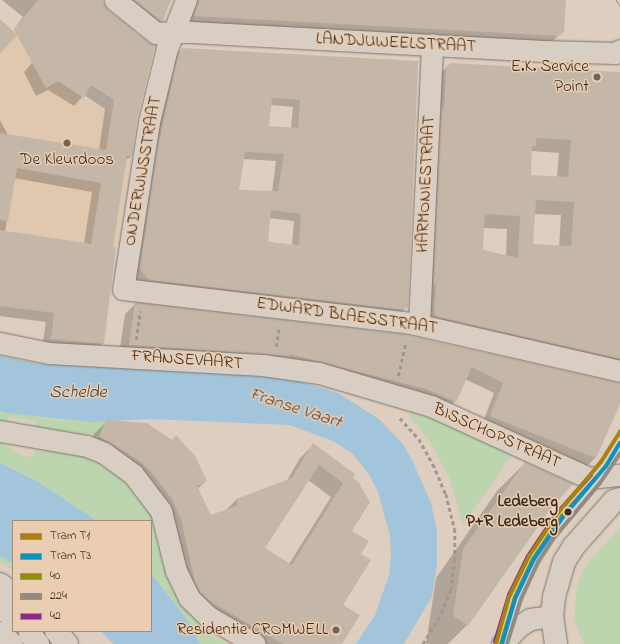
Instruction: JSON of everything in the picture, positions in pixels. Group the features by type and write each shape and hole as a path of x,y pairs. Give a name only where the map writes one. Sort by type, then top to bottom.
{"main road":[{"path":"557,643 552,616 554,597 564,562 574,546 614,501 620,499"},
{"path":"0,584 12,594"},
{"path":"0,606 12,617"},
{"path":"57,632 67,644"},
{"path":"0,633 27,638"}],"street":[{"name":"LANDJUWEELSTRAAT","path":"115,0 156,33 172,34 191,32 543,51 616,53 620,50"},
{"path":"172,34 186,0"},
{"name":"ONDERWIJSSTRAAT","path":"142,291 123,289 149,122 167,48 172,34"},
{"name":"HARMONIESTRAAT","path":"415,323 432,44"},
{"name":"EDWARD BLAESSTRAAT","path":"142,291 282,306 415,323 620,371"},
{"name":"FRANSEVAART","path":"0,343 49,353 134,356 274,366 319,373 372,390"},
{"name":"BISSCHOPSTRAAT","path":"372,390 394,403 431,406 595,479"},
{"path":"0,431 87,446 104,453 124,467 138,480 161,511 176,571 189,598 208,617 255,644"},
{"path":"595,479 620,475"},
{"path":"502,644 519,626 530,619 552,616"}],"lane":[{"path":"502,644 515,597 533,559 562,516 595,479 620,442"}],"path":[{"path":"134,356 142,291"},
{"path":"274,366 282,306"},
{"path":"415,323 394,403 419,439 433,464 446,494 454,530 455,559 451,590 440,617 424,644"}],"shaded area":[{"name":"De Kleurdoos","path":"29,11 58,81 136,130 116,247 0,272 0,21 12,30"}],"green space":[{"path":"411,409 514,452 463,525 450,479 430,441 409,416"},
{"path":"0,411 53,419 89,422 106,420 99,436 89,433 88,438 34,427 35,421 8,417 7,423 0,426"},
{"path":"0,436 5,437 4,445 23,456 33,457 34,450 59,453 60,446 85,454 108,466 126,480 141,496 159,528 153,531 158,548 165,547 207,625 204,631 226,644 200,644 189,622 152,574 152,520 96,520 40,483 0,463"},
{"path":"620,527 620,644 584,644 574,620 577,586 584,568"},
{"path":"0,556 12,563 12,569 0,563"}],"water":[{"name":"Schelde","path":"0,356 41,364 258,374 296,380 338,393 379,419 403,444 412,460 431,503 437,532 437,565 432,596 404,644 356,644 375,615 389,575 391,557 390,536 378,492 368,473 353,454 333,441 289,425 151,419 89,422 6,413 0,411"},
{"path":"0,463 40,483 96,520 12,520 12,563 0,556"},
{"path":"152,574 189,622 200,644 113,644 102,632 152,632"}],"building":[{"path":"38,0 103,0 107,9 148,42 155,45 137,119 132,156 127,156 113,247 116,247 104,344 51,339 54,313 0,306 0,230 91,244 101,183 17,168 8,221 0,220 0,133 106,150 114,100 91,85 84,98 58,81 46,88 14,29"},
{"path":"134,0 171,0 163,21 160,21"},
{"path":"198,0 566,0 564,32 559,36 195,16 194,14"},
{"path":"0,19 17,35 0,54"},
{"path":"183,48 418,61 408,307 404,310 149,280 140,269 156,155 178,52","holes":["272,98 300,100 298,128 269,126","245,152 284,154 278,191 239,190","271,210 301,214 299,245 268,242"]},
{"path":"451,63 620,72 620,359 437,317 434,313 436,283 433,286 441,105 444,111 446,67","holes":["536,138 571,140 568,177 531,175 532,146 536,146","536,200 574,202 571,246 533,244","485,214 520,216 518,258 483,250"]},
{"path":"135,302 403,334 620,383 620,404 596,458 490,416 503,383 472,367 456,402 426,389 289,354 289,356 129,345"},
{"path":"106,420 147,423 172,440 176,435 195,456 207,481 197,486 211,515 238,505 236,499 292,478 313,443 355,474 353,478 358,481 370,502 352,531 369,541 361,554 371,560 343,605 360,615 342,644 283,644 208,600 200,592 195,583 181,519 172,499 152,473 141,462 99,436","holes":["319,465 343,483 292,565 265,548"]},
{"path":"525,462 573,484 549,511 468,626 453,616 463,549"}],"tram line":[{"path":"616,0 620,7"},
{"name":"T1","path":"496,644 509,597 529,556 558,513 601,462 620,432"},
{"name":"T3","path":"502,644 515,599 534,559 563,517 606,466 620,443"}],"transit line":[{"name":"224","path":"507,644 521,599 538,562 553,539 600,483 620,453"},
{"name":"42","path":"495,642 509,595 528,556 557,513 591,475"},
{"name":"40","path":"501,644 515,597 533,559 562,516 595,479"}],"place":[{"name":"E.K. Service Point","path":"597,77"},
{"name":"De Kleurdoos","path":"67,143"},
{"name":"Ledeberg P+R Ledeberg","path":"568,512"},
{"name":"Residentie CROMWELL","path":"336,630"}],"water label":[{"name":"Franse Vaart","path":"295,409"}]}
